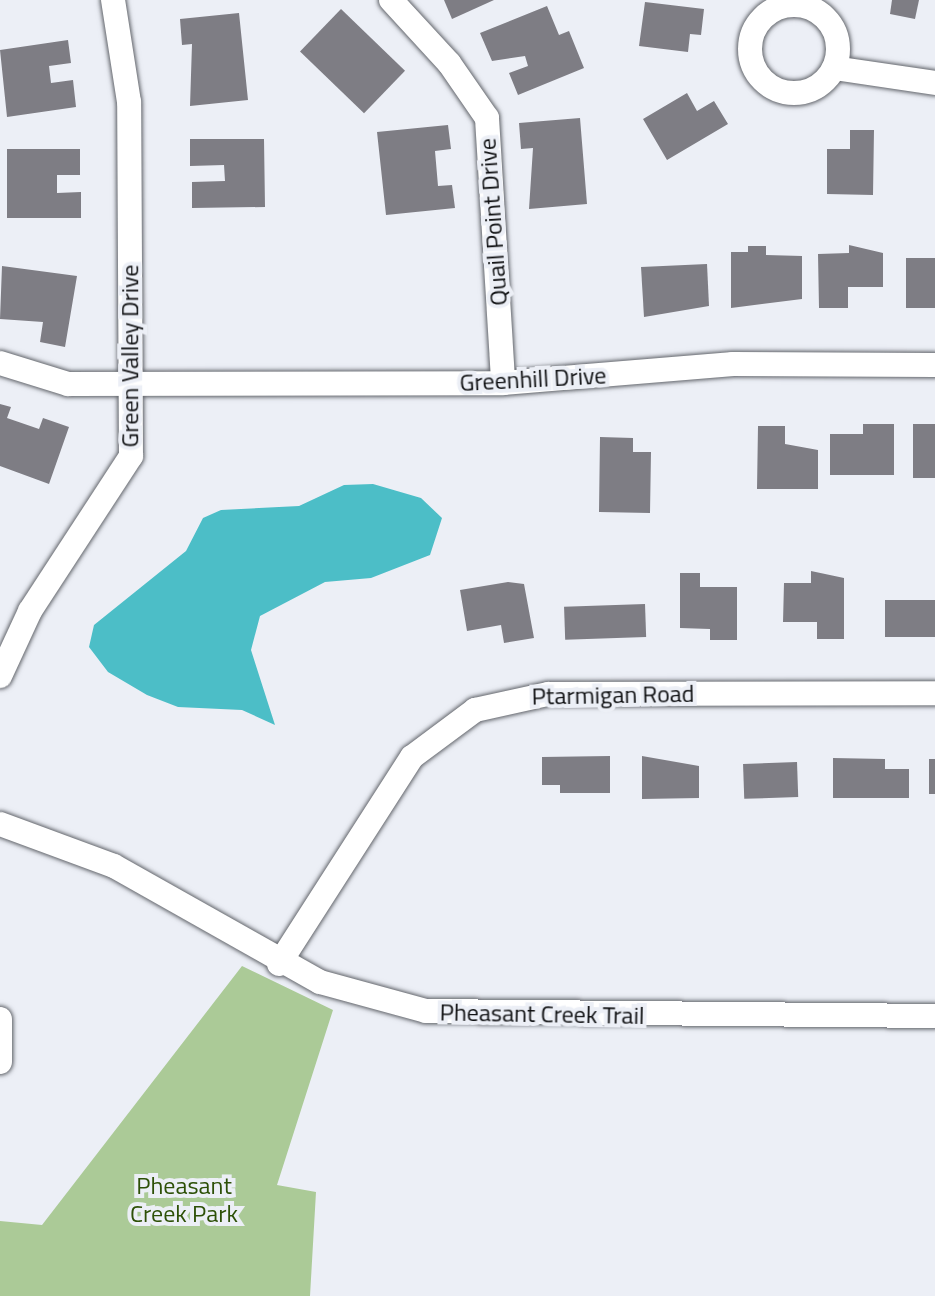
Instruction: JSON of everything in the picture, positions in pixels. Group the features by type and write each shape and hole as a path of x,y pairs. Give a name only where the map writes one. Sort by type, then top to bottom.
{"street":[{"name":"Green Valley Drive","path":"0,676 30,611 131,456 129,102 113,0"},
{"name":"Quail Point Drive","path":"391,0 449,63 487,118 503,383"},
{"path":"834,68 935,83"},
{"name":"Greenhill Drive","path":"0,363 68,384 503,383 733,364 935,365"},
{"name":"Ptarmigan Road","path":"279,964 412,757 475,710 548,694 935,693"},
{"name":"Pheasant Creek Trail","path":"0,824 114,866 279,964 357,995 464,1016 935,1016"},
{"path":"0,1019 0,1062"}],"green space":[{"name":"Pheasant Creek Park","path":"242,966 333,1010 277,1185 316,1192 310,1296 0,1296 0,1221 42,1225"}],"water":[{"path":"373,484 421,498 442,518 430,555 371,578 325,582 260,616 251,650 275,725 242,710 178,707 147,695 108,672 89,647 94,625 186,551 203,518 221,510 299,506 344,485"}],"building":[{"path":"444,0 494,0 452,19"},
{"path":"892,0 919,0 915,19 890,14"},
{"path":"645,2 704,9 701,35 690,34 688,52 639,46"},
{"path":"547,6 559,35 569,31 584,68 518,95 509,73 528,66 525,56 492,61 480,33"},
{"path":"341,9 405,71 364,113 300,51"},
{"path":"239,13 248,100 190,106 192,44 182,45 180,19"},
{"path":"68,40 71,63 49,66 51,83 73,80 76,107 7,117 0,50"},
{"path":"687,93 697,111 714,101 728,124 667,160 643,119"},
{"path":"580,118 587,204 529,209 533,148 521,149 519,123"},
{"path":"448,125 451,149 435,151 438,186 452,185 455,208 386,215 377,132"},
{"path":"850,130 874,130 873,195 827,194 827,149 850,149"},
{"path":"190,139 264,139 265,207 192,208 192,182 225,181 224,165 190,166"},
{"path":"7,149 80,149 80,175 57,175 57,193 81,192 81,218 7,218"},
{"path":"849,245 883,253 883,287 848,287 848,308 819,308 818,254 849,253"},
{"path":"748,246 766,246 766,255 802,256 802,299 731,308 731,252 748,252"},
{"path":"906,258 935,258 935,308 906,308"},
{"path":"707,264 709,306 644,317 641,267"},
{"path":"2,266 77,276 65,347 40,342 43,322 0,319"},
{"path":"0,404 11,407 7,418 39,429 43,418 69,427 49,484 0,466"},
{"path":"863,424 894,424 894,475 830,475 830,434 863,434"},
{"path":"913,424 935,424 935,478 913,478"},
{"path":"758,426 785,426 785,444 818,450 818,489 757,489"},
{"path":"600,437 633,438 633,452 651,452 650,513 599,512"},
{"path":"811,571 844,578 844,639 817,639 817,622 783,622 784,583 811,583"},
{"path":"680,573 700,573 700,587 737,587 737,640 710,640 710,629 680,628"},
{"path":"508,582 524,584 534,638 504,643 501,625 467,631 460,590"},
{"path":"885,600 935,600 935,637 885,637"},
{"path":"645,604 646,637 565,640 564,607"},
{"path":"610,756 610,793 560,793 560,785 542,785 542,757"},
{"path":"642,756 699,766 699,798 642,799"},
{"path":"833,758 885,759 885,769 909,769 909,798 833,798"},
{"path":"929,759 935,759 935,794 929,794"},
{"path":"797,762 798,797 744,799 743,764"}]}
